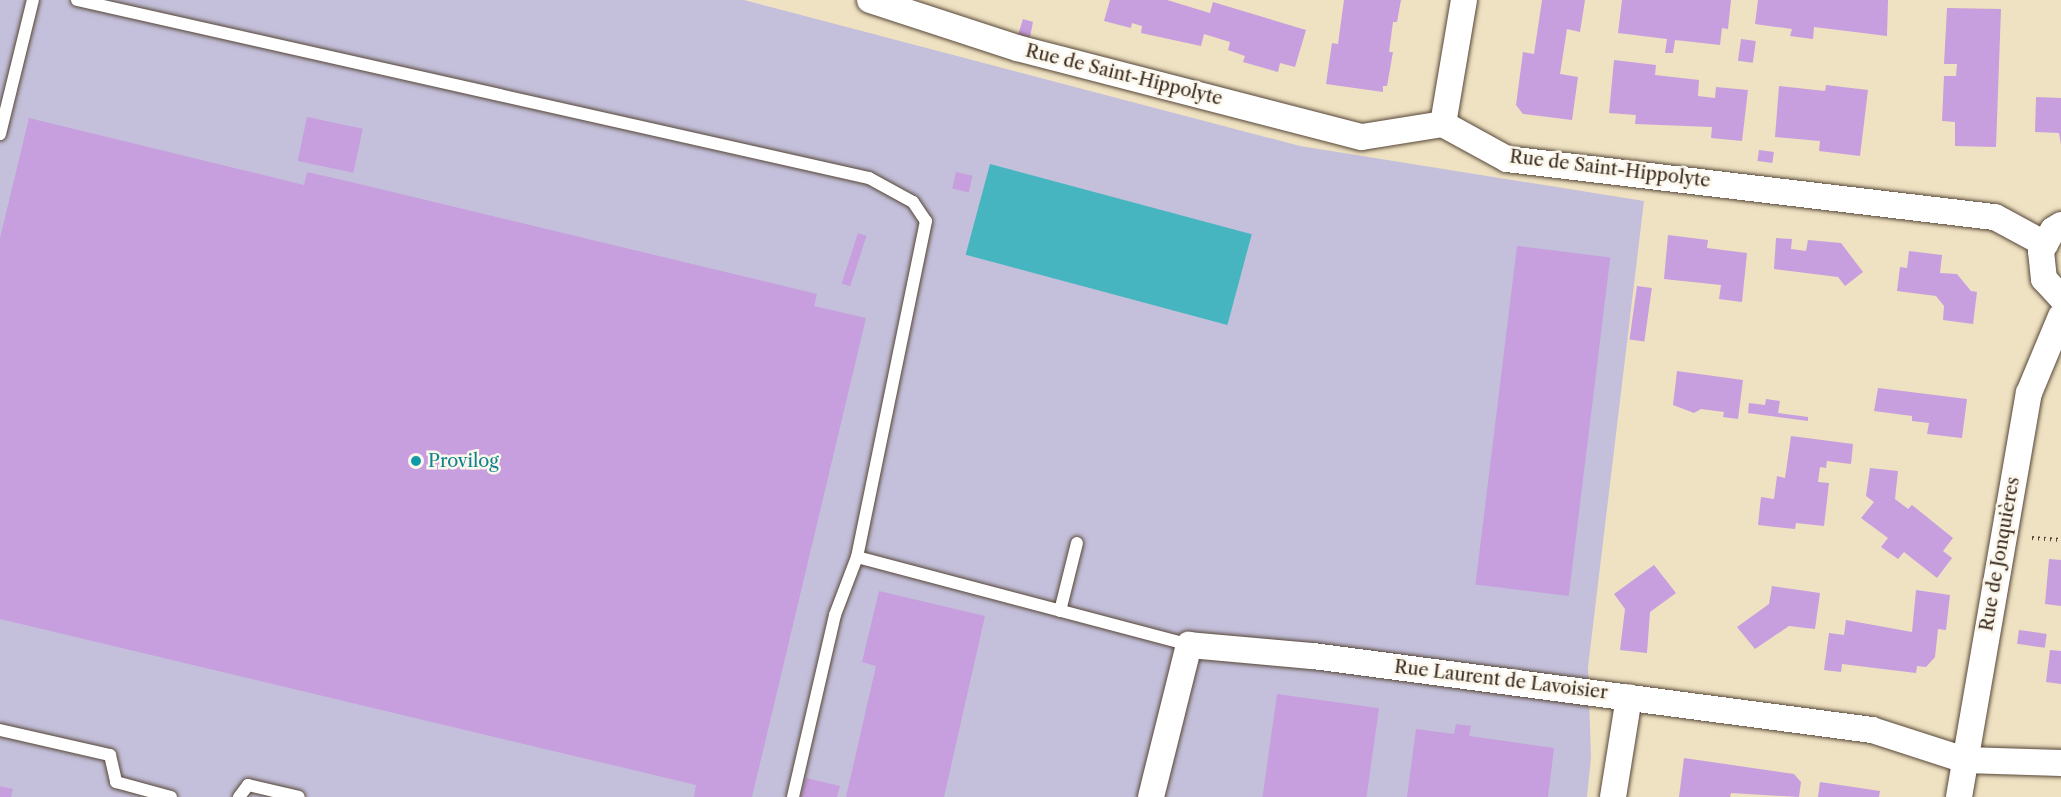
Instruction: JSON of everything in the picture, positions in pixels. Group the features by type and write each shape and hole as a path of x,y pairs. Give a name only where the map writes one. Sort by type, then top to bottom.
{"street":[{"name":"Rue de Saint-Hippolyte","path":"870,0 1017,48 1362,137 1443,124 1507,159 1995,217 2053,235"},
{"path":"1443,124 1464,0"},
{"path":"2053,235 2041,251 2044,279 2061,297"},
{"name":"Rue de Jonquières","path":"1959,797 2029,393 2061,316"},
{"path":"1151,797 1189,645"},
{"name":"Rue Laurent de Lavoisier","path":"1189,645 1312,656 1872,730 1965,760 2061,763"},
{"path":"1613,797 1629,697"}],"lane":[{"path":"0,134 33,0"},
{"path":"77,0 869,178 913,202 926,221 857,557 836,615 793,797"},
{"path":"1060,611 1077,543"},
{"path":"857,557 1189,645"},
{"path":"0,730 110,755 116,783 171,797"},
{"path":"239,797 248,785 299,797"}],"shaded area":[{"path":"0,0 744,0 1300,146 1644,201 1588,667 1591,757 1587,797 0,797"}],"water":[{"path":"990,164 1252,234 1227,325 966,255"}],"building":[{"path":"1110,0 1167,0 1210,13 1213,2 1306,30 1295,67 1280,63 1278,72 1243,62 1245,56 1228,50 1230,42 1204,34 1201,46 1141,33 1142,26 1132,23 1131,28 1104,21"},
{"path":"1344,0 1401,0 1397,22 1393,22 1389,52 1393,52 1387,86 1383,86 1383,92 1326,84 1332,43 1338,44"},
{"path":"1542,0 1585,0 1580,32 1567,29 1560,74 1578,77 1572,120 1523,114 1516,105 1523,52 1534,54"},
{"path":"1622,0 1731,0 1728,29 1722,28 1720,45 1675,40 1673,53 1665,53 1667,39 1618,33"},
{"path":"1758,0 1888,0 1887,36 1814,27 1813,39 1790,36 1792,29 1755,24"},
{"path":"1947,8 2001,9 1996,147 1955,146 1955,122 1942,121 1944,76 1956,76 1957,64 1944,64"},
{"path":"1023,19 1033,22 1030,37 1018,35"},
{"path":"1741,39 1756,41 1753,63 1738,61"},
{"path":"1614,60 1656,65 1655,75 1699,80 1698,96 1715,98 1716,87 1748,90 1742,141 1711,138 1712,127 1635,124 1636,115 1609,113"},
{"path":"1826,85 1868,90 1860,156 1819,151 1820,141 1775,137 1779,86 1825,91"},
{"path":"2036,97 2061,98 2061,145 2059,133 2035,132"},
{"path":"307,117 363,129 353,173 298,161"},
{"name":"Provilog","path":"29,118 304,185 307,172 351,182 817,294 814,306 866,318 752,797 694,797 696,785 0,619 0,238"},
{"path":"1759,150 1774,152 1772,163 1757,161"},
{"path":"956,172 973,176 969,192 952,189"},
{"path":"858,233 867,236 850,286 842,283"},
{"path":"1668,235 1708,240 1707,248 1747,253 1742,302 1719,299 1721,285 1664,279"},
{"path":"1776,238 1792,239 1791,249 1806,251 1808,240 1841,243 1863,272 1845,286 1838,277 1774,269"},
{"path":"1517,246 1610,257 1569,596 1475,584"},
{"path":"1909,251 1942,255 1940,273 1957,274 1971,291 1977,292 1973,324 1943,320 1944,306 1936,296 1897,291 1900,267 1907,268"},
{"path":"1637,286 1652,288 1644,342 1629,339"},
{"path":"1677,371 1743,380 1738,419 1723,417 1724,412 1701,409 1694,413 1673,405"},
{"path":"1878,388 1967,399 1962,438 1927,434 1929,423 1912,421 1912,416 1874,411"},
{"path":"1766,399 1780,401 1778,413 1808,417 1808,421 1748,413 1749,403 1765,405"},
{"path":"1791,436 1853,444 1851,464 1827,461 1826,468 1820,467 1818,482 1829,483 1824,526 1796,523 1795,529 1758,525 1761,497 1774,499 1777,476 1785,478"},
{"path":"1870,468 1898,471 1895,499 1908,509 1912,505 1953,538 1943,551 1952,558 1937,578 1904,552 1898,559 1881,547 1888,538 1861,518 1874,502 1866,496"},
{"path":"2049,559 2061,560 2061,606 2045,604"},
{"path":"1654,565 1676,593 1650,612 1647,653 1620,650 1625,609 1614,594"},
{"path":"1772,586 1820,593 1815,629 1789,626 1755,649 1737,627 1769,604"},
{"path":"1916,590 1950,595 1946,630 1938,629 1935,657 1926,667 1917,666 1916,673 1842,664 1841,672 1824,670 1829,633 1844,635 1846,620 1912,632"},
{"path":"879,591 985,616 944,797 846,797 876,666 862,662"},
{"path":"2019,630 2047,634 2045,648 2017,644"},
{"path":"2050,650 2061,651 2061,684 2046,682"},
{"path":"1277,694 1379,708 1367,797 1263,797"},
{"path":"1456,724 1471,726 1469,736 1554,748 1548,797 1407,797 1416,729 1454,734"},
{"path":"1684,758 1794,774 1801,782 1799,797 1731,793 1730,797 1679,797"},
{"path":"806,778 840,786 837,797 801,797"},
{"path":"1820,782 1880,791 1879,797 1818,797"},
{"path":"0,786 13,789 11,797 0,797"}],"place":[{"name":"Provilog","path":"416,461"}]}
